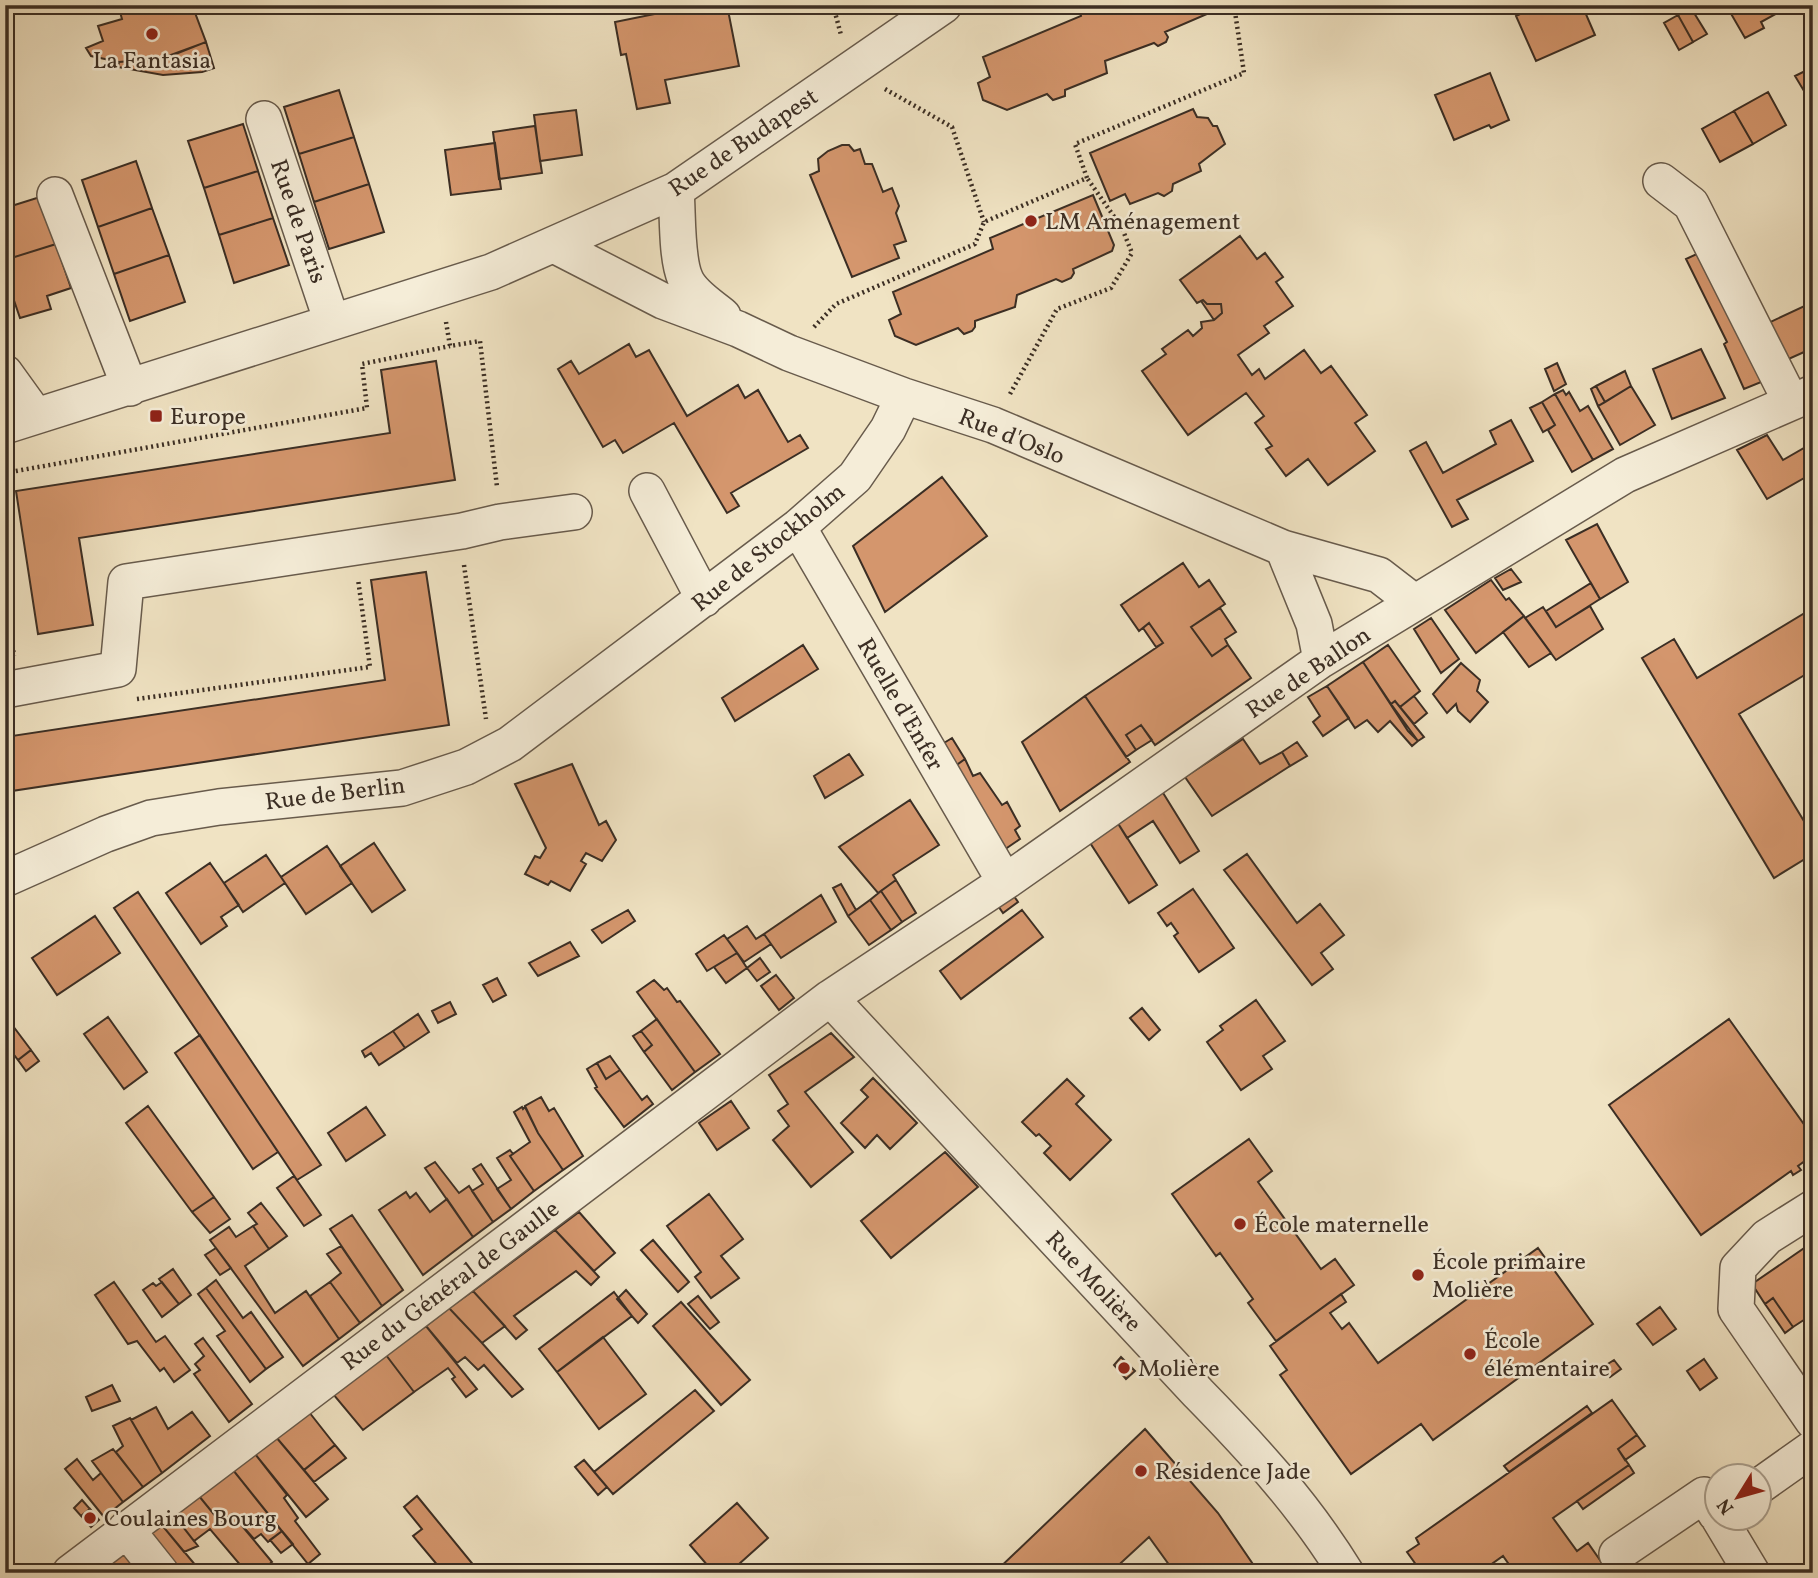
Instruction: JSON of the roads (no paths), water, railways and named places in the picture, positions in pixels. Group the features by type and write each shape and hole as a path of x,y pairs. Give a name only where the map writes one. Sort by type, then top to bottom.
{"street":[{"name":"Rue de Budapest","path":"332,322 491,272 676,190 944,5"},
{"name":"Rue de Paris","path":"264,119 332,322"},
{"path":"1661,181 1691,204 1802,397"},
{"name":"Rue d'Oslo","path":"676,190 681,262 685,278 695,292 738,329"},
{"path":"55,195 130,388"},
{"name":"Rue d'Oslo","path":"554,245 663,301 738,329 789,353 904,396 993,425 1283,548 1379,575 1414,602"},
{"path":"5,373 21,421 332,322"},
{"name":"Rue de Stockholm","path":"672,623 798,527 855,477 888,429 904,396"},
{"name":"Rue de Ballon","path":"830,998 1005,882 1321,660 1414,602 1625,475 1802,397"},
{"path":"647,491 704,598"},
{"path":"12,689 118,669 126,582 574,512"},
{"name":"Ruelle d'Enfer","path":"798,527 1005,882"},
{"path":"1283,548 1314,624 1321,660"},
{"name":"Rue de Berlin","path":"5,879 106,834 151,818 219,807 402,788 466,767 510,744 672,623"},
{"name":"Rue du Général de Gaulle","path":"70,1573 830,998"},
{"name":"Rue Molière","path":"830,998 1247,1443 1328,1544 1346,1573"},
{"path":"1813,1208 1766,1237 1738,1268 1736,1309 1813,1420"},
{"path":"1772,1478 1813,1448"},
{"path":"1617,1554 1702,1496"},
{"path":"126,1529 161,1573"},
{"path":"1728,1532 1752,1573"}],"place":[{"name":"La Fantasia","path":"152,34"},
{"name":"LM Aménagement","path":"1031,221"},
{"name":"Europe","path":"156,416"},
{"name":"École maternelle","path":"1240,1224"},
{"name":"École primaire Molière","path":"1418,1275"},
{"name":"École élémentaire","path":"1470,1354"},
{"name":"Molière","path":"1124,1368"},
{"name":"Résidence Jade","path":"1141,1471"},
{"name":"Coulaines Bourg","path":"90,1518"}]}
